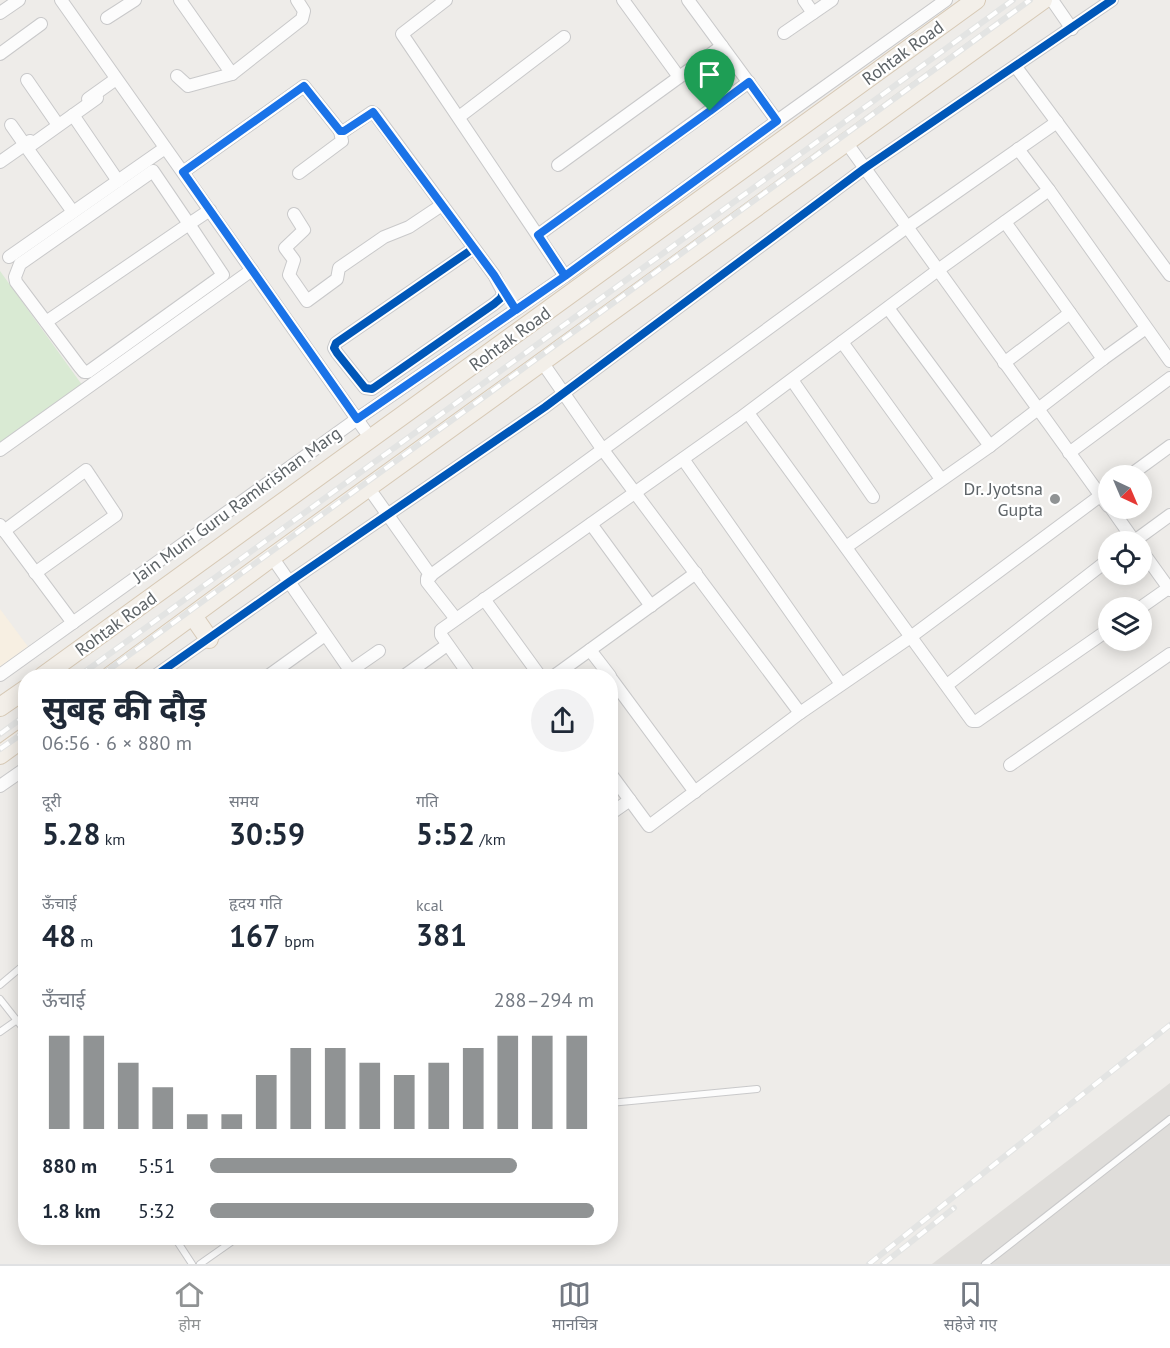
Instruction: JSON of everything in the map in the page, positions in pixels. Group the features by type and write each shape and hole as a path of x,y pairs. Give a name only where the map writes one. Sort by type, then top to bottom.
{"main road":[{"name":"Rohtak Road","path":"53,669 976,0"},
{"name":"Rohtak Road","path":"120,669 1043,0"},
{"path":"193,616 209,639"},
{"path":"0,707 18,695"},
{"path":"0,754 18,742"}],"street":[{"path":"0,13 19,0"},
{"path":"61,0 371,439"},
{"path":"107,18 135,0"},
{"path":"180,0 232,74"},
{"path":"177,76 188,86 232,74 302,19 304,11 297,0"},
{"path":"446,0 402,34 565,276"},
{"path":"623,0 679,77"},
{"path":"688,0 777,121"},
{"path":"804,0 813,13"},
{"path":"784,33 832,0"},
{"name":"Jain Muni Guru Ramkrishan Marg","path":"0,675 357,419 565,276 946,0"},
{"path":"1052,0 1072,29"},
{"path":"165,669 563,393 865,168 1112,0"},
{"path":"0,54 40,24"},
{"path":"459,117 564,37"},
{"path":"558,165 722,46"},
{"path":"1016,67 1170,275"},
{"path":"0,162 116,79"},
{"path":"27,80 56,122"},
{"path":"538,235 749,82"},
{"path":"183,172 304,86 340,131 342,141 299,173"},
{"path":"73,212 27,148 98,98"},
{"path":"340,131 344,131 373,112 474,248 516,310"},
{"path":"73,116 118,181"},
{"path":"456,619 427,582 431,576 907,227 1056,122"},
{"path":"11,125 25,144"},
{"path":"846,142 1038,410 1070,453 1098,484"},
{"path":"9,257 165,148"},
{"path":"1018,149 1170,361"},
{"path":"153,171 189,224 223,275 88,372 84,372 79,366 16,282 15,277 20,264 153,171"},
{"path":"465,669 440,631 748,413 1049,190"},
{"path":"294,214 304,230 285,248 294,260 289,274 307,302 337,279 339,268 384,237 409,227 442,205"},
{"path":"46,322 210,210"},
{"path":"1005,222 1103,358"},
{"path":"474,248 336,343 334,348 337,353 365,388 372,389 494,304 501,298 502,288"},
{"path":"0,450 252,270"},
{"path":"888,308 990,446"},
{"path":"1004,363 1070,313"},
{"path":"846,547 990,446 1103,358 1146,328"},
{"path":"842,342 942,479"},
{"path":"542,362 603,450 800,713"},
{"path":"1070,453 1170,378"},
{"path":"792,380 873,497"},
{"path":"748,413 912,636 970,720 977,721 1098,637"},
{"path":"1144,465 1170,446"},
{"path":"683,459 842,684"},
{"path":"35,573 116,515 86,470 2,528 35,573 73,623"},
{"path":"368,488 431,576"},
{"path":"618,784 649,826 800,713 912,636 1098,497"},
{"path":"1151,531 1170,515"},
{"path":"591,524 651,606"},
{"path":"272,557 346,669"},
{"path":"1152,565 1170,588 1152,600"},
{"path":"947,685 1098,568"},
{"path":"564,669 696,573"},
{"path":"484,599 535,669"},
{"path":"278,669 325,635"},
{"path":"414,669 447,645"},
{"path":"590,650 604,669"},
{"path":"357,669 378,651"},
{"path":"1010,765 1170,654"},
{"path":"618,688 695,792"},
{"path":"0,786 18,774"},
{"path":"618,808 630,800"}],"lane":[{"path":"0,985 18,970"},
{"path":"0,999 17,1020 0,1032"},
{"path":"618,1102 757,1089"},
{"path":"986,1264 1170,1119"},
{"path":"180,1245 192,1264"},
{"path":"200,1264 227,1245"}],"shaded area":[{"path":"0,609 32,652 0,669"},
{"path":"1170,1083 1170,1264 932,1264"}],"green space":[{"path":"0,271 85,389 0,443"}],"railway":[{"path":"89,669 1013,0"},
{"path":"110,669 1030,0"},
{"path":"0,734 18,721"},
{"path":"0,749 18,737"},
{"path":"869,1264 1170,1025"},
{"path":"883,1264 954,1208"}],"cycle path":[{"path":"165,669 545,407 865,168 1112,0"},
{"path":"183,172 304,86 340,131 344,131 372,112 375,114 494,275 503,292 501,298 494,304 372,389 365,388 337,353 334,348 336,343 474,248"}],"place":[{"name":"Dr. Jyotsna Gupta","path":"1055,499"}],"route":[{"path":"710,111 538,235 565,276 516,310 494,275 373,112 344,131 340,131 304,86 183,172 357,419 463,347 565,276 777,121 749,82 710,111"}]}
